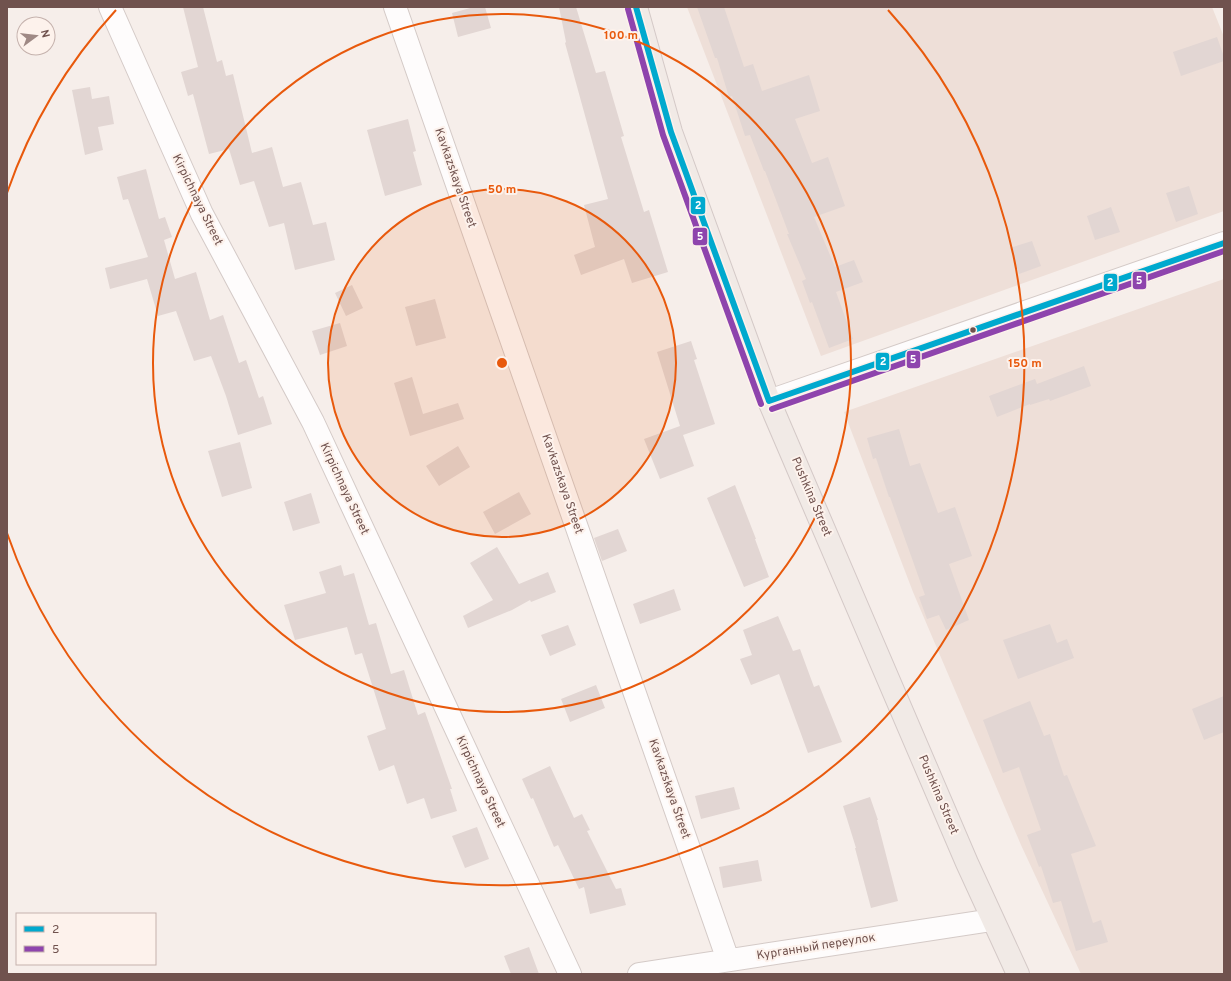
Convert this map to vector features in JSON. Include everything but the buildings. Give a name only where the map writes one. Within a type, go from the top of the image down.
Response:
[{"type":"main road","name":"Pushkina Street","points":[[636,7],[671,132],[770,401],[992,920],[1018,974]]},
{"type":"street","name":"Kavkazskaya Street","points":[[396,7],[728,960]]},
{"type":"street","name":"Kirpichnaya Street","points":[[117,8],[202,214],[313,422],[570,974]]},
{"type":"street","points":[[770,401],[1224,243]]},
{"type":"street","name":"Курганный переулок","points":[[640,974],[992,920]]},
{"type":"shaded area","points":[[687,7],[1212,7],[1224,37],[1224,211],[821,356]]},
{"type":"shaded area","points":[[1224,279],[1224,974],[1081,974],[1021,845],[913,592],[844,412]]},
{"type":"transit line","name":"2","points":[[636,7],[671,132],[769,401]]},
{"type":"transit line","name":"5","points":[[628,9],[663,135],[761,404]]},
{"type":"transit line","name":"2","points":[[769,401],[1224,243]]},
{"type":"transit line","name":"5","points":[[772,409],[1224,251]]}]
